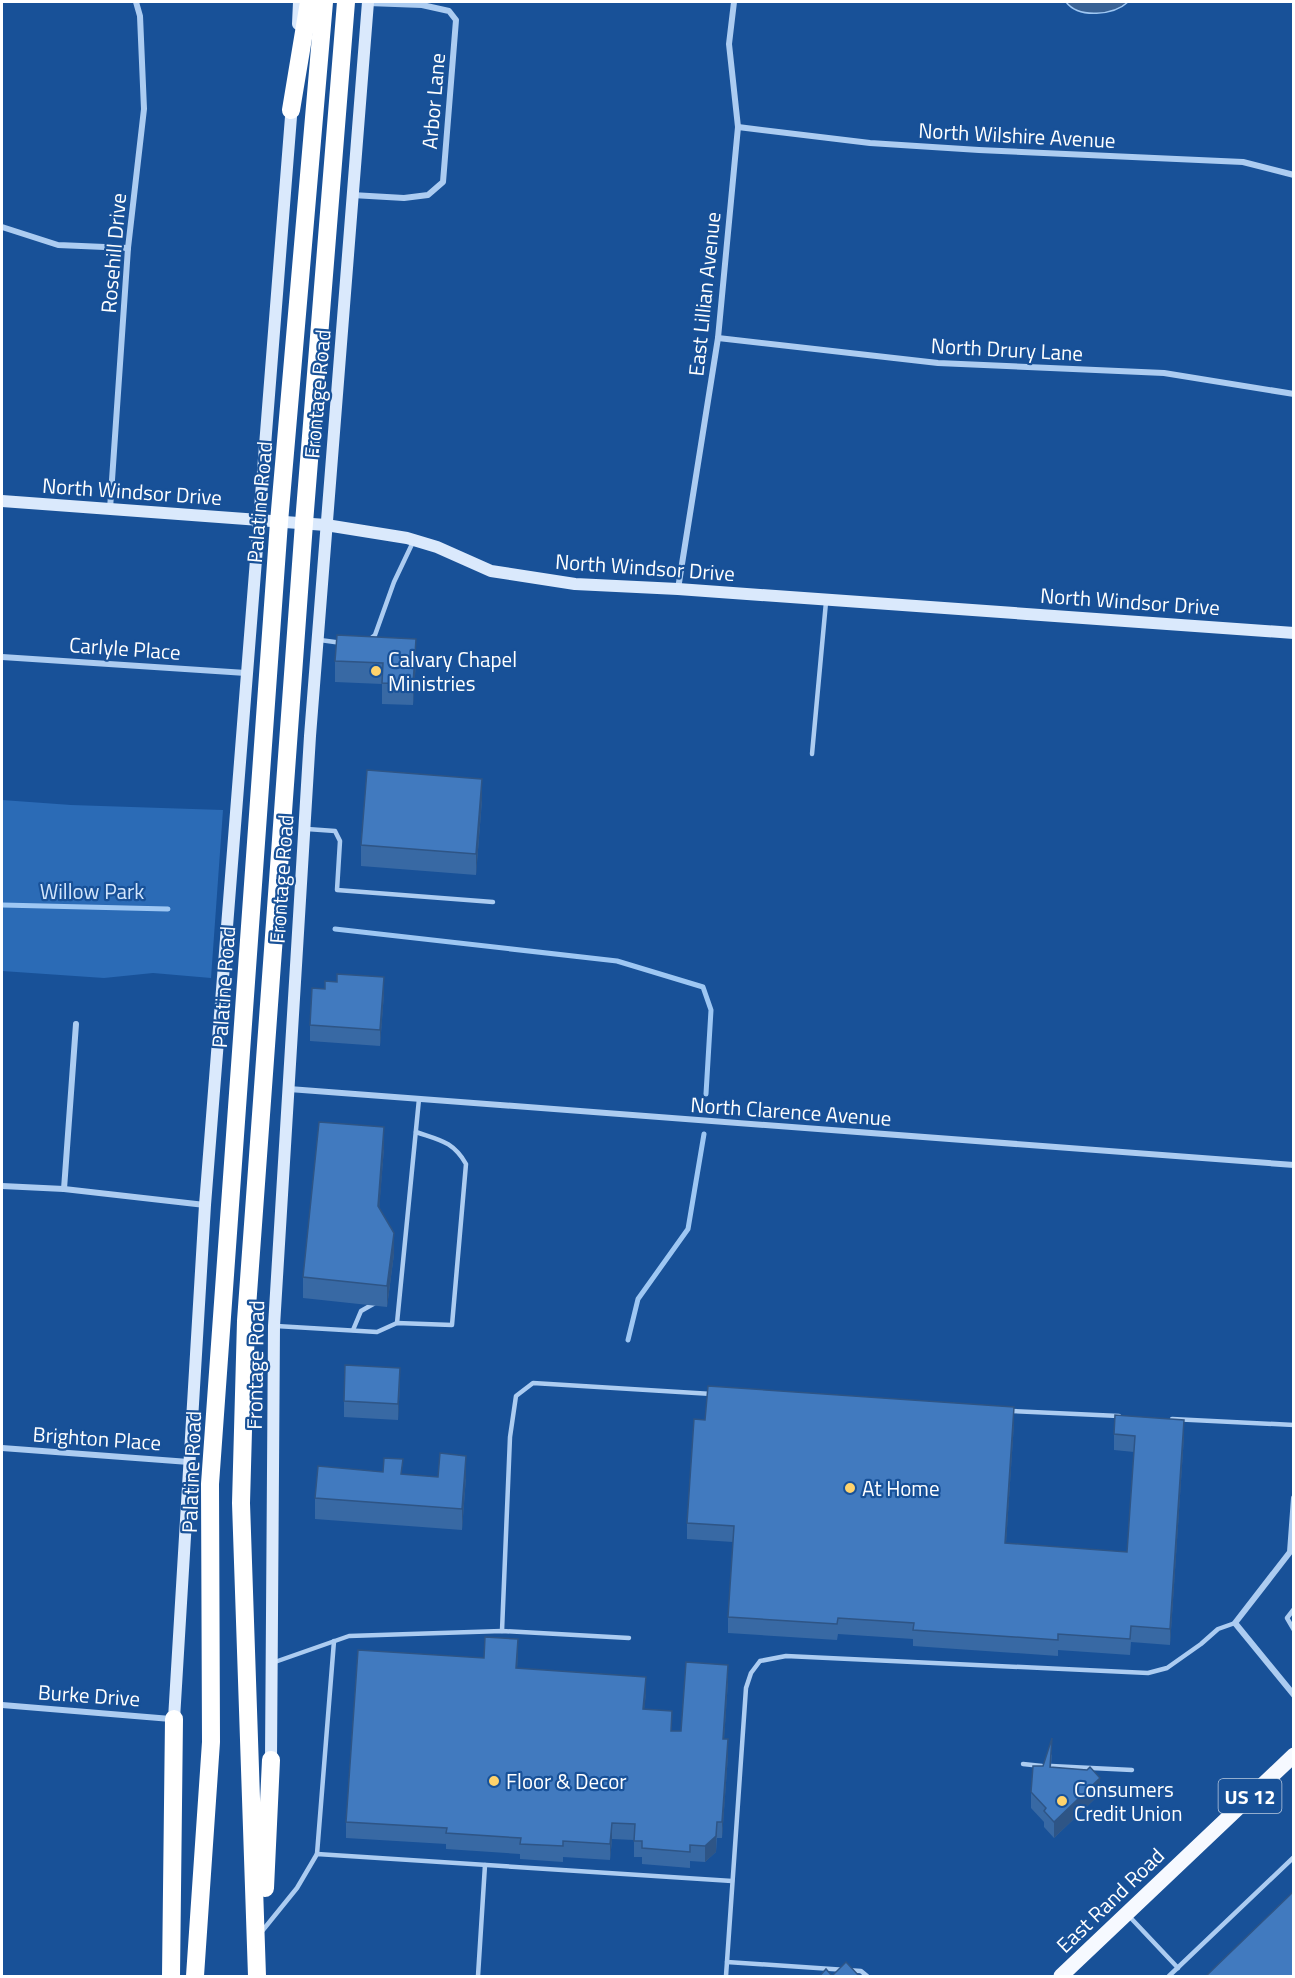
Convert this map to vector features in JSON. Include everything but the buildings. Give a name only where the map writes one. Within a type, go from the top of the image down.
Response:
[{"type":"highway","points":[[291,110],[309,2]]},
{"type":"highway","name":"Palatine Road","points":[[195,1977],[211,1742],[210,1484],[279,522],[324,2]]},
{"type":"highway","points":[[259,1977],[241,1503],[246,1343],[304,523],[346,2]]},
{"type":"highway","points":[[171,1977],[174,1719]]},
{"type":"highway","points":[[259,1977],[271,1760]]},
{"type":"main road","name":"East Rand Road","points":[[1061,1977],[1293,1755]]},
{"type":"street","name":"Rosehill Drive","points":[[110,508],[129,248],[144,109],[140,16],[136,2]]},
{"type":"street","points":[[174,1719],[205,1205],[299,2]]},
{"type":"street","name":"Frontage Road","points":[[271,1760],[274,1326],[287,1089],[326,525],[368,2]]},
{"type":"street","name":"Arbor Lane","points":[[352,195],[404,198],[428,195],[443,182],[456,20],[449,11],[422,5],[368,2]]},
{"type":"street","name":"East Lillian Avenue","points":[[678,589],[718,338],[738,127],[729,44],[734,2]]},
{"type":"street","name":"North Wilshire Avenue","points":[[738,127],[870,143],[968,150],[1243,162],[1293,175]]},
{"type":"street","points":[[2,227],[58,245],[129,248]]},
{"type":"street","name":"North Drury Lane","points":[[718,338],[938,363],[1164,373],[1293,394]]},
{"type":"street","name":"North Windsor Drive","points":[[2,501],[326,525],[414,540],[437,547],[491,571],[575,584],[826,599],[1293,633]]},
{"type":"street","name":"Carlyle Place","points":[[2,657],[246,673]]},
{"type":"street","points":[[64,1189],[76,1024]]},
{"type":"street","name":"North Clarence Avenue","points":[[287,1089],[1293,1165]]},
{"type":"street","points":[[2,1186],[64,1189],[205,1205]]},
{"type":"street","name":"Brighton Place","points":[[2,1448],[189,1462]]},
{"type":"street","points":[[1293,1498],[1290,1552],[1235,1623],[1293,1695]]},
{"type":"street","name":"Burke Drive","points":[[2,1705],[174,1719]]},
{"type":"lane","points":[[362,646],[375,635],[394,582],[414,540]]},
{"type":"lane","points":[[812,754],[826,599]]},
{"type":"lane","points":[[318,639],[351,644]]},
{"type":"lane","points":[[304,829],[335,831],[340,841],[337,890],[493,902]]},
{"type":"lane","points":[[397,1323],[419,1099]]},
{"type":"lane","points":[[274,1326],[377,1332],[397,1323],[452,1325],[466,1164],[451,1144],[416,1132]]},
{"type":"lane","points":[[393,1295],[399,1293]]},
{"type":"lane","points":[[353,1330],[361,1311],[380,1301]]},
{"type":"lane","points":[[502,1630],[510,1437],[516,1396],[533,1383],[722,1394]]},
{"type":"lane","points":[[1009,1411],[1128,1417]]},
{"type":"lane","points":[[1163,1419],[1293,1425]]},
{"type":"lane","points":[[1293,1609],[1287,1618],[1293,1630]]},
{"type":"lane","points":[[726,1977],[746,1688],[751,1673],[760,1661],[786,1656],[1148,1674],[1167,1668],[1218,1629],[1235,1623]]},
{"type":"lane","points":[[270,1664],[349,1636],[502,1630],[629,1638]]},
{"type":"lane","points":[[263,1930],[297,1888],[318,1854],[334,1641]]},
{"type":"lane","points":[[1023,1764],[1042,1766]]},
{"type":"lane","points":[[1051,1766],[1132,1770]]},
{"type":"lane","points":[[318,1854],[732,1881]]},
{"type":"lane","points":[[1169,1977],[1293,1857]]},
{"type":"lane","points":[[478,1977],[485,1865]]},
{"type":"lane","points":[[1127,1914],[1178,1968]]},
{"type":"lane","points":[[727,1962],[861,1971],[867,1977]]},
{"type":"green space","name":"Willow Park","points":[[2,800],[71,805],[223,810],[211,978],[153,973],[104,978],[2,971]]},
{"type":"shaded area","points":[[1066,2],[1128,2],[1114,10],[1088,13],[1079,11]]},
{"type":"waterway","points":[[2,905],[168,909]]},
{"type":"waterway","points":[[335,929],[617,961],[703,987],[711,1010],[706,1094]]},
{"type":"waterway","points":[[628,1340],[638,1299],[688,1229],[704,1134]]},
{"type":"place","name":"Calvary Chapel Ministries","points":[[376,671]]},
{"type":"place","name":"At Home","points":[[850,1488]]},
{"type":"place","name":"Floor & Decor","points":[[494,1781]]},
{"type":"place","name":"Consumers Credit Union","points":[[1062,1801]]}]
